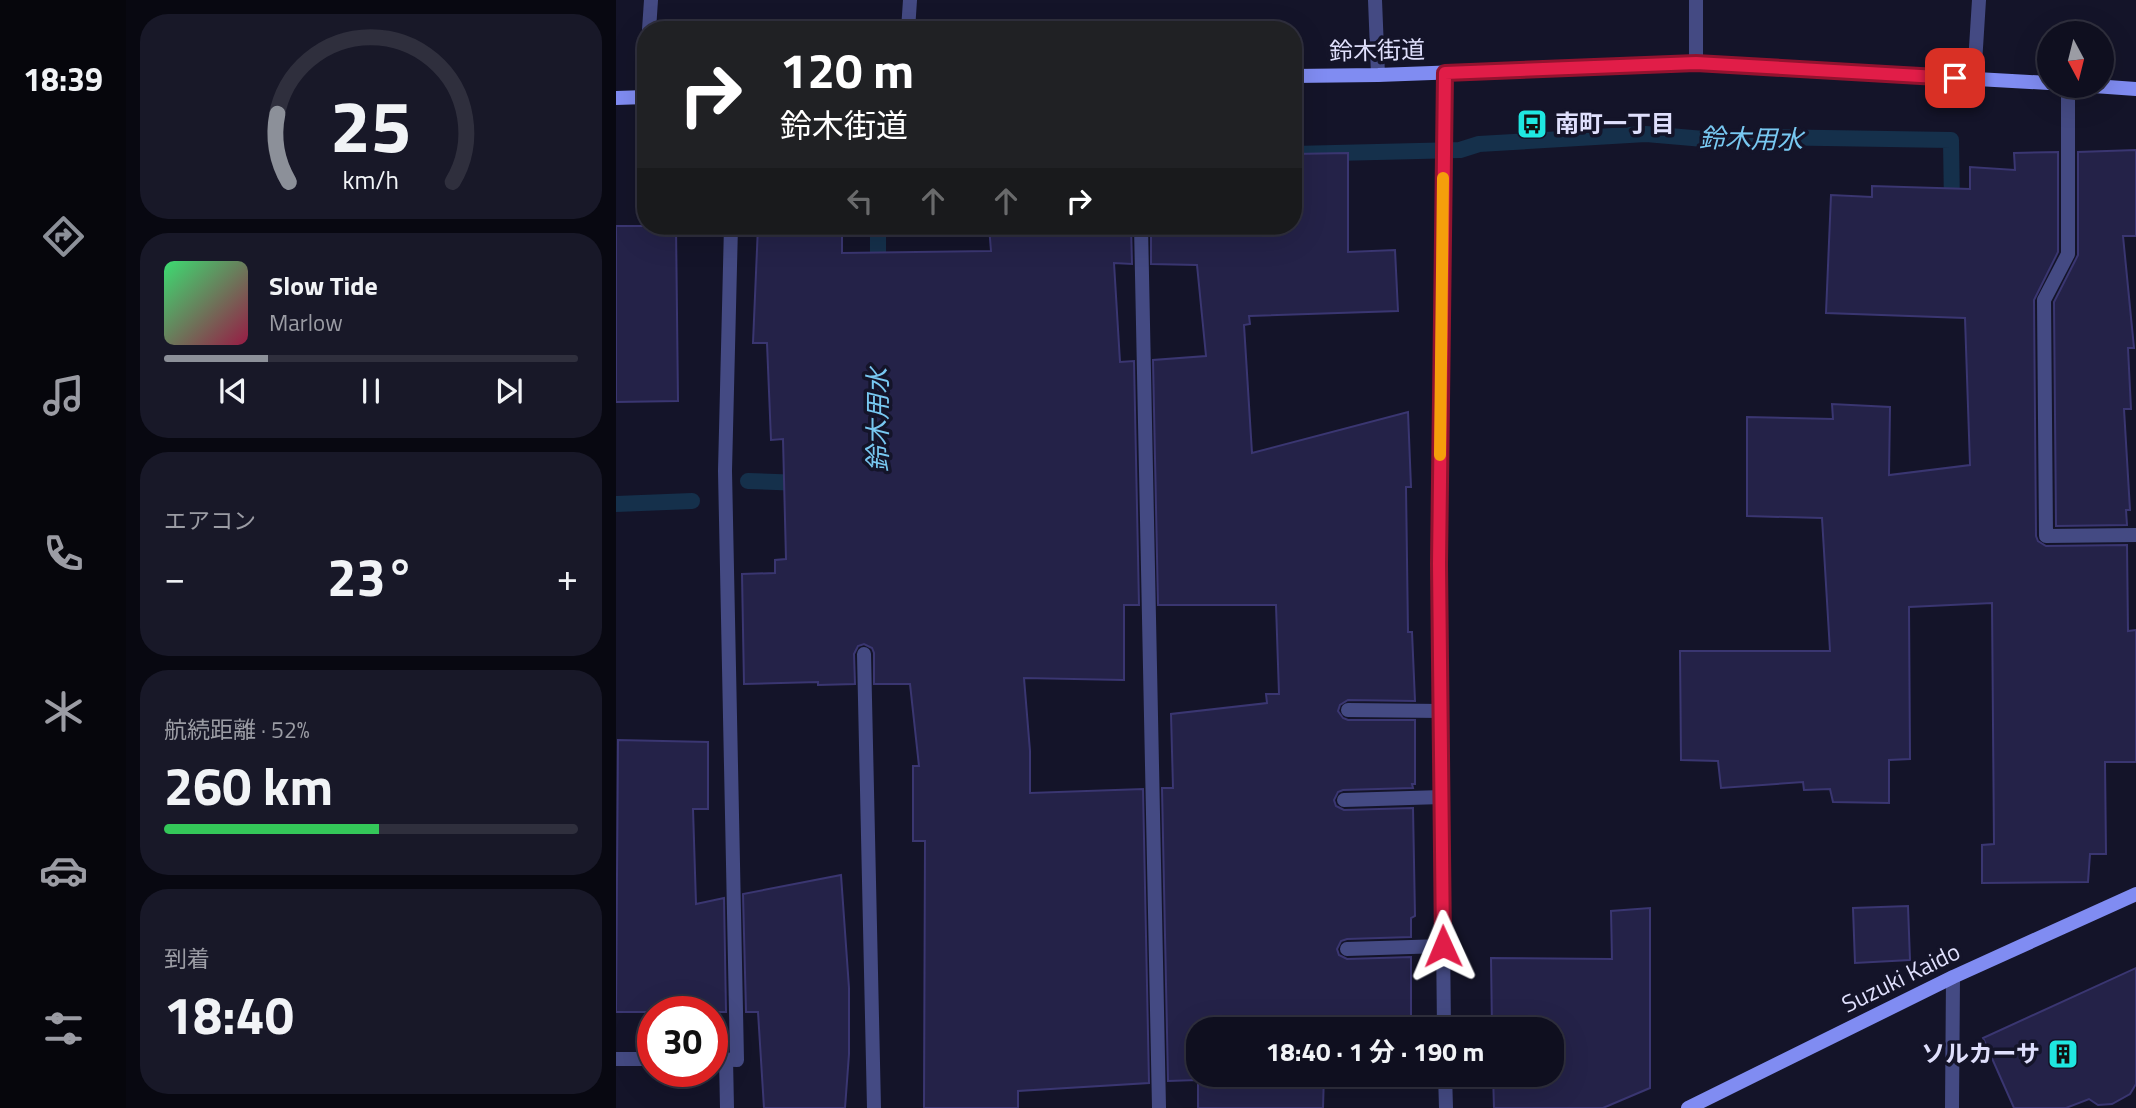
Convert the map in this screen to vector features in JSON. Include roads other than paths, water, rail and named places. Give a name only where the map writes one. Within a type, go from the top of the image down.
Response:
[{"type":"street","points":[[650,21],[651,0]]},
{"type":"street","points":[[908,21],[909,0]]},
{"type":"street","points":[[1375,0],[1378,75]]},
{"type":"street","points":[[1696,0],[1696,63]]},
{"type":"street","points":[[1974,79],[1979,0]]},
{"type":"street","name":"鈴木街道","points":[[1302,76],[1696,63],[2037,82]]},
{"type":"street","points":[[1444,1017],[1439,564],[1445,73]]},
{"type":"street","points":[[2114,87],[2136,89]]},
{"type":"street","points":[[616,98],[637,97]]},
{"type":"street","points":[[2068,98],[2068,254],[2044,300],[2046,536],[2136,535]]},
{"type":"street","points":[[728,1060],[737,1060],[725,471],[731,235]]},
{"type":"street","points":[[1141,235],[1159,1108]]},
{"type":"street","points":[[864,654],[874,1108]]},
{"type":"street","points":[[1348,710],[1441,711]]},
{"type":"street","points":[[1344,800],[1442,797]]},
{"type":"street","name":"Suzuki Kaido","points":[[1688,1108],[1954,977],[2136,894]]},
{"type":"street","points":[[1347,949],[1443,946]]},
{"type":"street","points":[[1952,1108],[1954,977]]},
{"type":"street","points":[[616,1059],[637,1059]]},
{"type":"street","points":[[724,1087],[727,1108]]},
{"type":"street","points":[[1445,1087],[1446,1108]]},
{"type":"waterway","name":"鈴木用水","points":[[1302,154],[1460,150],[1479,144],[1646,134],[1727,141],[1767,137],[1951,140],[1952,207]]},
{"type":"waterway","name":"鈴木用水","points":[[878,235],[878,272]]},
{"type":"waterway","name":"鈴木用水","points":[[748,481],[803,483]]},
{"type":"waterway","name":"鈴木用水","points":[[616,504],[692,501]]},
{"type":"place","name":"南町一丁目","points":[[1532,124]]},
{"type":"place","name":"ソルカーサ","points":[[2063,1054]]}]
